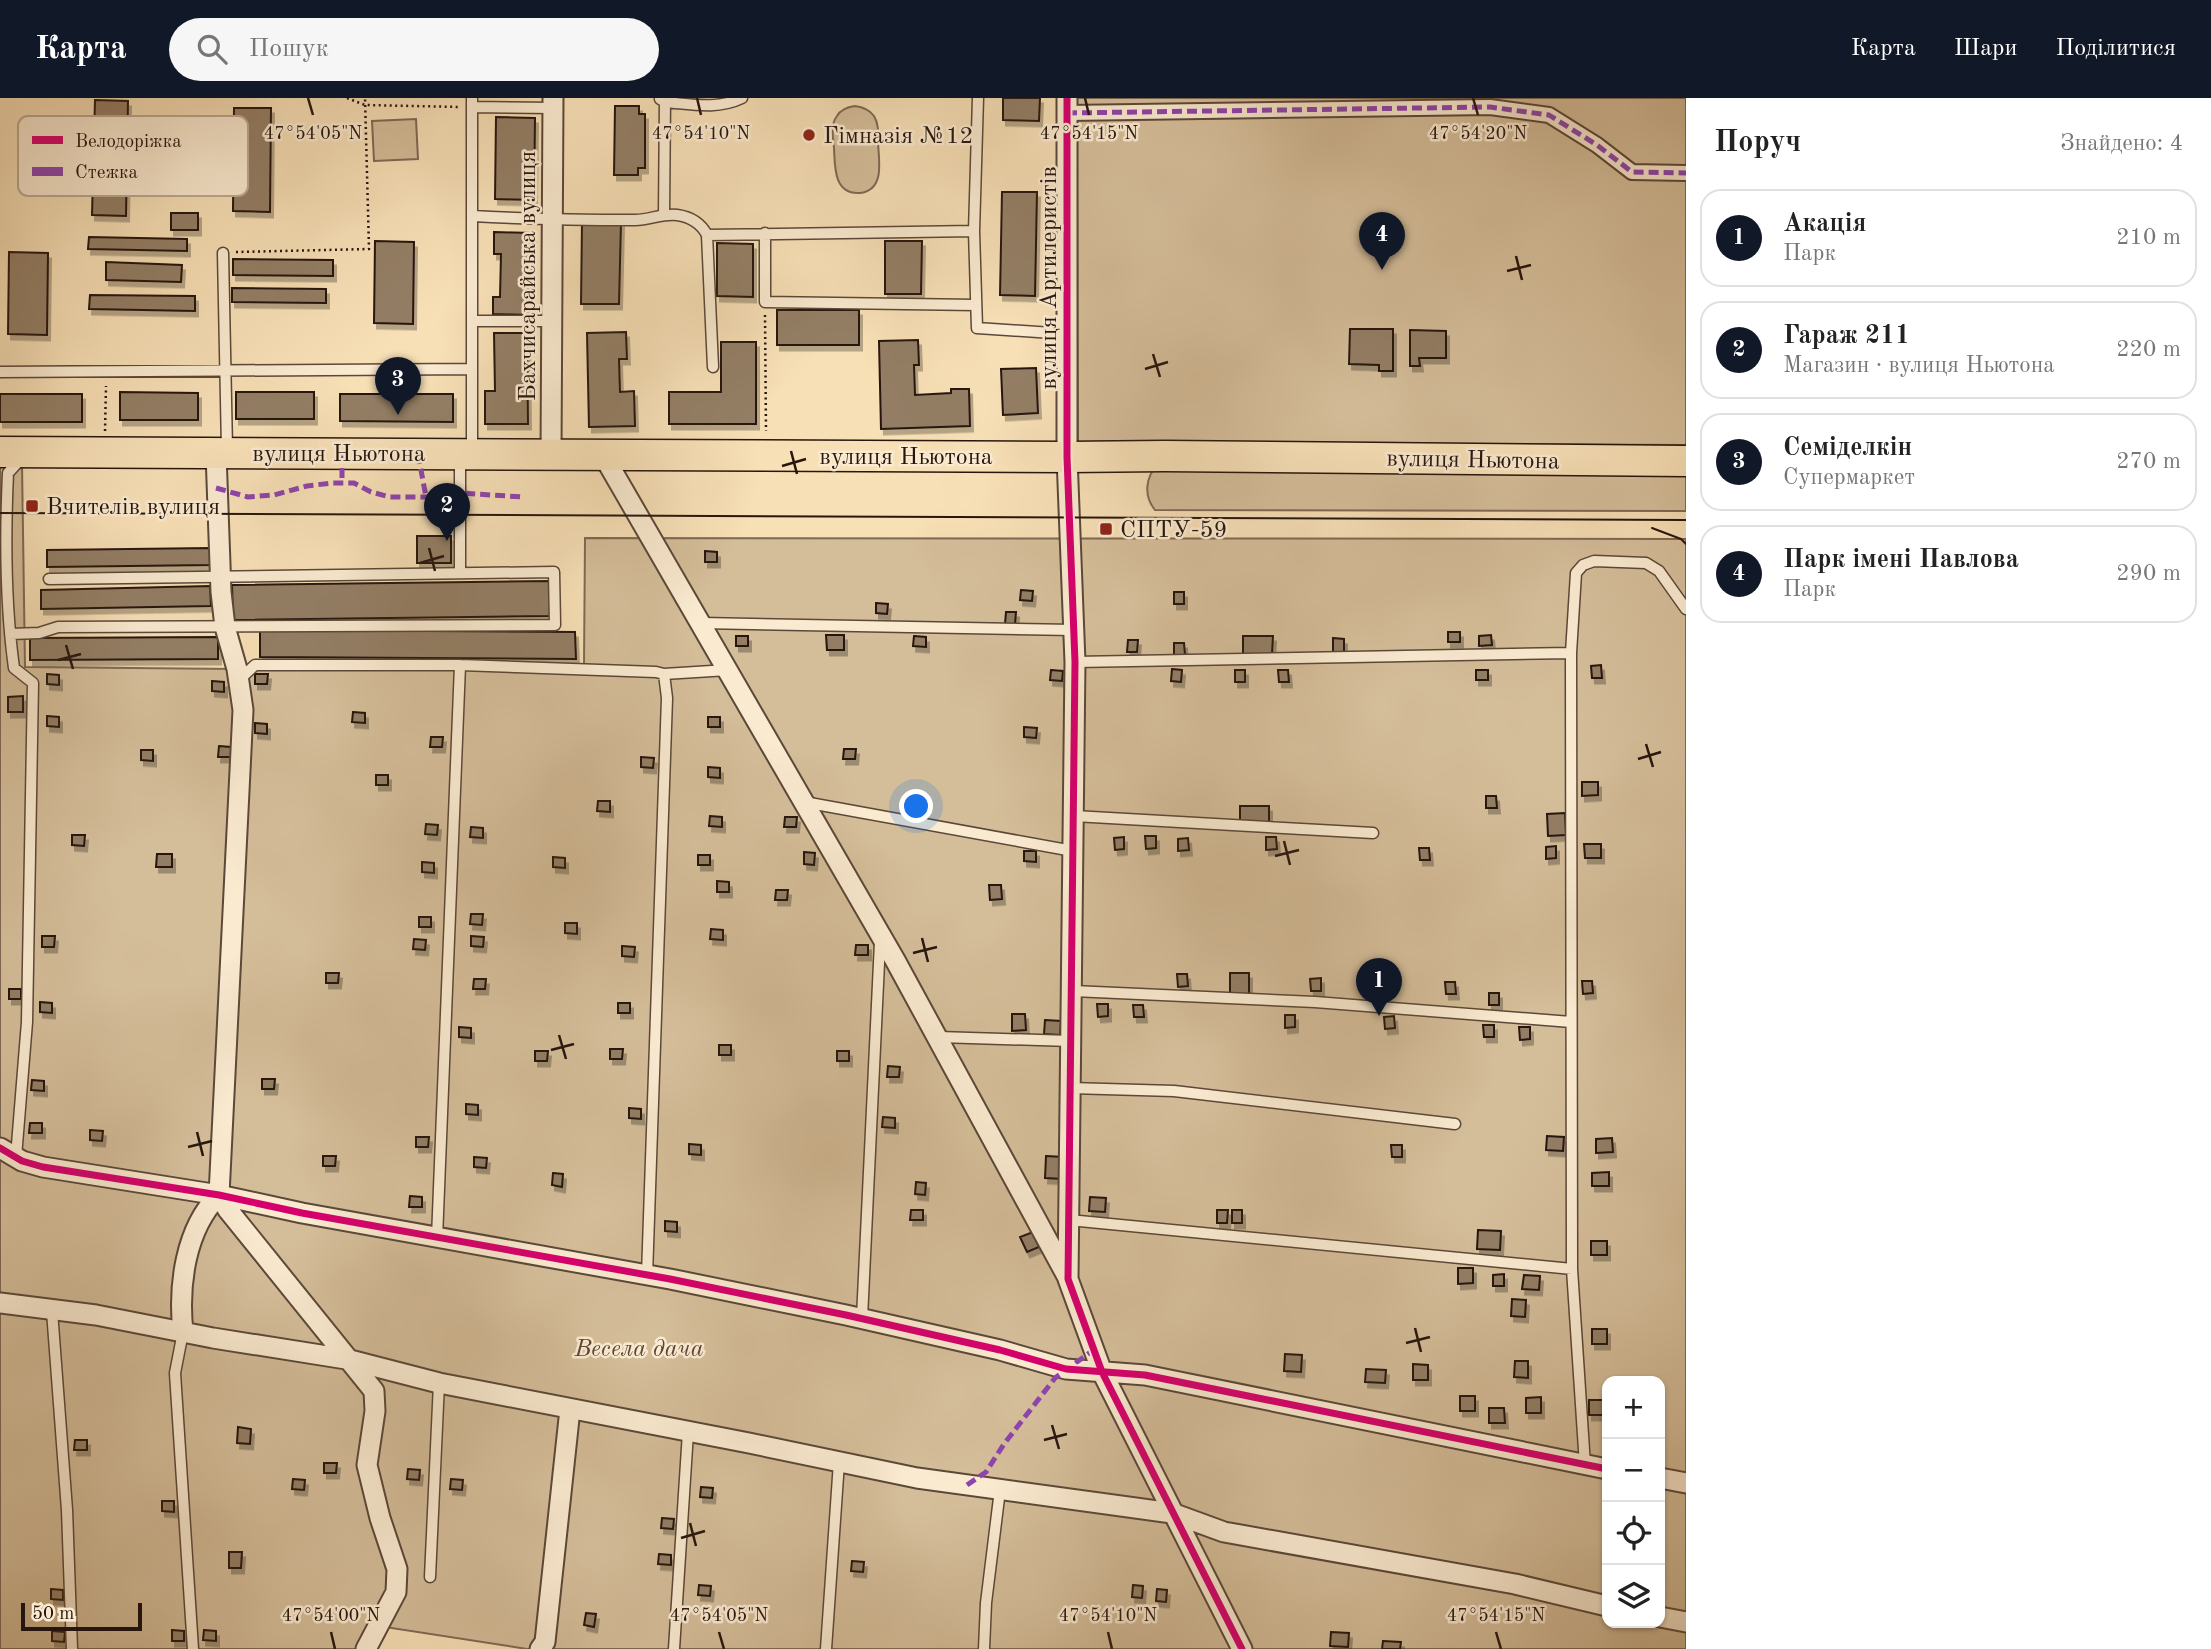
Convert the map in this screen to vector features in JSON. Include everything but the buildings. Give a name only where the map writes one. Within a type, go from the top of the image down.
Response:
[{"type":"main road","name":"вулиця Ньютона","points":[[14,452],[1165,456],[1686,461]]},
{"type":"street","name":"Бахчисарайська вулиця","points":[[551,454],[553,103]]},
{"type":"street","points":[[1068,105],[1490,107],[1549,115],[1597,145],[1632,172],[1686,173]]},
{"type":"street","name":"вулиця Артилеристів","points":[[1068,105],[1067,457],[1075,662],[1068,1279]]},
{"type":"street","points":[[222,453],[220,577],[225,626],[239,680],[243,710],[219,1195],[228,1210],[374,1391],[375,1411],[367,1465],[380,1518],[397,1569],[396,1592],[366,1649]]},
{"type":"street","points":[[603,455],[880,934],[1068,1279],[1101,1372],[1242,1649]]},
{"type":"street","points":[[8,1153],[43,1167],[219,1195],[437,1238],[647,1275],[862,1318],[1000,1350],[1066,1369],[1145,1376],[1275,1400],[1602,1468]]},
{"type":"street","points":[[183,1332],[181,1312],[187,1255],[197,1226],[208,1206],[219,1195]]},
{"type":"street","points":[[0,1303],[96,1315],[346,1359],[439,1383],[916,1478],[1172,1513],[1224,1532],[1515,1584],[1602,1605]]},
{"type":"street","points":[[540,1649],[545,1642],[570,1409]]},
{"type":"street","points":[[1665,1479],[1686,1483]]},
{"type":"street","points":[[1665,1618],[1686,1622]]},
{"type":"lane","points":[[664,214],[663,99],[707,105],[729,104],[741,98]]},
{"type":"lane","points":[[978,98],[974,231],[977,328],[1067,334]]},
{"type":"lane","points":[[460,573],[474,321],[473,103],[553,103]]},
{"type":"lane","points":[[473,216],[552,220],[645,220],[664,214],[691,218],[707,234],[713,367]]},
{"type":"lane","points":[[707,234],[974,231]]},
{"type":"lane","points":[[765,233],[765,302],[976,305]]},
{"type":"lane","points":[[222,453],[225,371],[223,253]]},
{"type":"lane","points":[[474,321],[551,321]]},
{"type":"lane","points":[[0,372],[471,369]]},
{"type":"lane","points":[[8,1153],[27,1022],[33,682],[15,668],[10,634],[6,530],[8,472],[14,452]]},
{"type":"lane","points":[[1585,1465],[1573,1269],[1571,653],[1576,573],[1583,565],[1594,561],[1646,563],[1659,571],[1686,609]]},
{"type":"lane","points":[[10,634],[39,633],[58,627],[555,625],[554,572],[49,579]]},
{"type":"lane","points":[[701,623],[1073,630]]},
{"type":"lane","points":[[1075,662],[1571,653]]},
{"type":"lane","points":[[239,680],[255,665],[460,665],[644,671],[664,674],[728,670]]},
{"type":"lane","points":[[437,1238],[460,665]]},
{"type":"lane","points":[[647,1275],[667,698],[664,674]]},
{"type":"lane","points":[[804,802],[1073,851]]},
{"type":"lane","points":[[1074,816],[1373,833]]},
{"type":"lane","points":[[862,1318],[880,934]]},
{"type":"lane","points":[[1073,990],[1315,1002],[1571,1022]]},
{"type":"lane","points":[[937,1037],[1071,1041]]},
{"type":"lane","points":[[1070,1088],[1174,1091],[1455,1124]]},
{"type":"lane","points":[[1069,1220],[1573,1269]]},
{"type":"lane","points":[[52,1311],[67,1510],[72,1649]]},
{"type":"lane","points":[[183,1332],[175,1385],[193,1649]]},
{"type":"lane","points":[[430,1577],[439,1383]]},
{"type":"lane","points":[[674,1649],[688,1432]]},
{"type":"lane","points":[[826,1649],[839,1462]]},
{"type":"lane","points":[[984,1649],[986,1604],[1000,1490]]},
{"type":"path","points":[[347,98],[365,105],[473,103]]},
{"type":"path","points":[[223,253],[369,249],[365,98]]},
{"type":"path","points":[[765,302],[765,456]]},
{"type":"path","points":[[104,452],[106,372]]},
{"type":"green space","points":[[1077,98],[1686,98],[1686,445],[1078,442]]},
{"type":"green space","points":[[855,106],[872,114],[878,129],[879,174],[874,186],[860,193],[845,189],[837,178],[833,135],[833,123],[839,114],[844,109]]},
{"type":"green space","points":[[416,119],[418,159],[374,161],[372,121]]},
{"type":"green space","name":"Весела дача","points":[[0,464],[22,464],[25,667],[237,669],[584,665],[585,538],[1686,539],[1686,1649],[527,1649],[379,1626],[366,1649],[0,1649]]},
{"type":"green space","points":[[1157,464],[1686,471],[1686,511],[1155,510],[1147,487]]},
{"type":"tram line","points":[[0,513],[1686,520]]},
{"type":"tram line","points":[[1652,528],[1681,539],[1686,544]]},
{"type":"marked path","points":[[1067,113],[1490,107],[1549,115],[1597,145],[1632,172],[1686,173]]},
{"type":"marked path","points":[[342,453],[342,483]]},
{"type":"marked path","points":[[418,454],[426,497]]},
{"type":"marked path","points":[[216,488],[248,497],[274,495],[307,486],[354,483],[371,492],[390,497],[460,493],[524,497]]},
{"type":"marked path","points":[[967,1485],[986,1472],[1055,1378],[1092,1351]]},
{"type":"cycle path","points":[[1067,98],[1067,457],[1075,662],[1068,1279],[1102,1372],[1242,1649]]},
{"type":"cycle path","points":[[0,1148],[22,1161],[43,1167],[219,1195],[302,1213],[670,1279],[846,1315],[1000,1350],[1066,1369],[1145,1375],[1602,1468]]},
{"type":"place","name":"Гімназія №12","points":[[809,135]]},
{"type":"place","name":"Парк імені Павлова","points":[[1382,270]]},
{"type":"place","name":"Семіделкін","points":[[398,415]]},
{"type":"place","name":"Вчителів вулиця","points":[[32,506]]},
{"type":"place","name":"СПТУ-59","points":[[1106,529]]},
{"type":"place","name":"Гараж 211","points":[[447,541]]},
{"type":"place","name":"Акація","points":[[1379,1016]]}]
